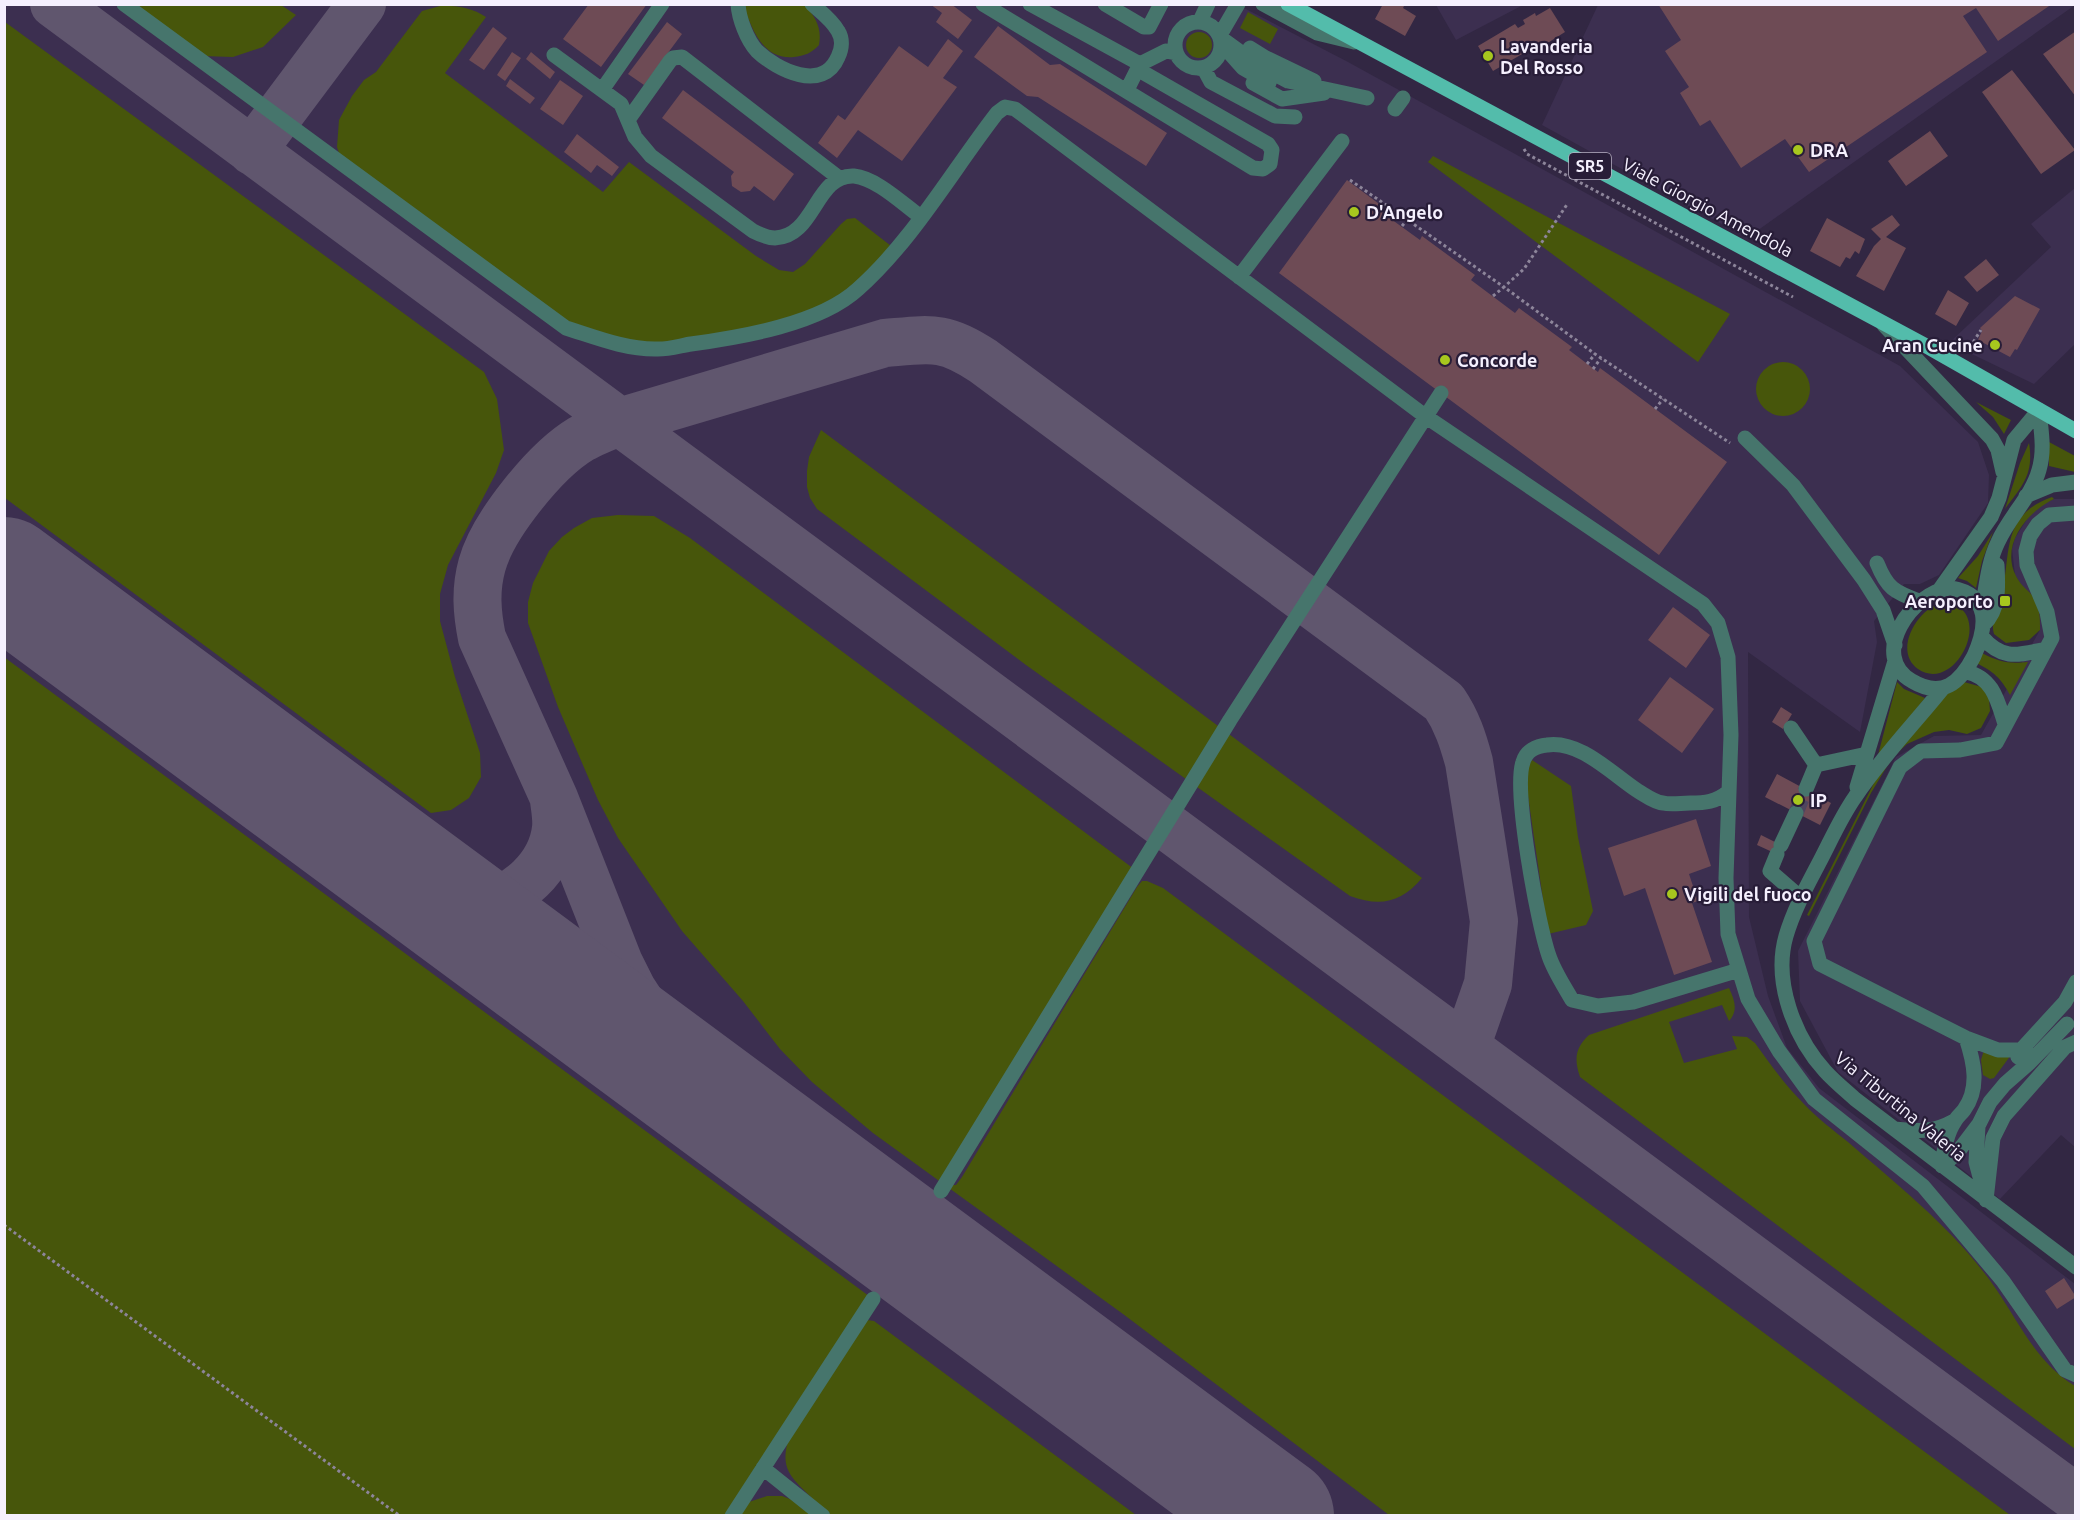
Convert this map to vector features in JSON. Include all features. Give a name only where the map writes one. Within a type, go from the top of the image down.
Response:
[{"type":"main road","name":"Viale Giorgio Amendola","points":[[1288,4],[1880,321],[2076,431]]},
{"type":"street","points":[[124,4],[566,328],[614,344],[656,350],[723,339],[806,318],[843,300],[857,290],[891,257],[997,113],[1005,107],[1015,109],[1425,416],[1703,604],[1718,623],[1728,657],[1731,735],[1726,878],[1728,934],[1748,999],[1779,1051],[1814,1099],[1923,1186],[2003,1281],[2065,1370],[2076,1375]]},
{"type":"street","points":[[602,90],[662,4]]},
{"type":"street","points":[[738,4],[746,32],[756,49],[785,71],[802,76],[825,72],[831,68],[841,52],[839,32],[812,4]]},
{"type":"street","points":[[983,4],[1253,168],[1263,169],[1270,164],[1272,155],[1268,144],[1144,73],[1140,64],[1030,4]]},
{"type":"street","points":[[1105,4],[1144,27],[1149,27],[1161,4]]},
{"type":"street","points":[[1200,21],[1208,4]]},
{"type":"street","points":[[1204,73],[1205,68],[1217,59],[1222,45],[1220,36],[1238,4]]},
{"type":"street","points":[[1263,4],[1317,33],[1364,45]]},
{"type":"street","points":[[1204,73],[1275,116],[1295,117],[1204,73],[1185,64],[1176,53],[1175,40],[1187,24],[1200,21],[1212,26],[1220,36],[1229,55],[1243,68],[1283,90],[1336,91],[1367,98]]},
{"type":"street","points":[[1220,36],[1240,41],[1266,58],[1336,91]]},
{"type":"street","points":[[1126,90],[1140,64],[1166,51],[1176,53]]},
{"type":"street","points":[[554,55],[621,104],[635,136],[651,156],[753,231],[772,239],[784,237],[802,226],[829,186],[839,178],[855,176],[885,190],[921,217]]},
{"type":"street","points":[[628,120],[673,58],[682,57],[839,178]]},
{"type":"street","points":[[1239,277],[1341,141]]},
{"type":"street","points":[[1880,321],[1992,439],[1998,450],[2004,478]]},
{"type":"street","points":[[941,1191],[1224,729],[1440,393]]},
{"type":"street","points":[[1940,589],[1991,517],[2014,440],[2039,410]]},
{"type":"street","points":[[2039,410],[2043,438],[2040,468],[1996,545],[1996,597],[1992,615],[1983,624],[1966,672],[1943,688],[1931,688],[1908,679],[1895,661],[1898,631],[1906,616],[1919,601],[1940,589],[1951,588],[1964,592],[1974,599],[1983,624],[2000,652],[2010,655],[2046,649]]},
{"type":"street","points":[[1742,443],[1793,485],[1820,520],[1883,610],[1895,645]]},
{"type":"street","points":[[2026,496],[2052,484],[2076,482]]},
{"type":"street","points":[[2022,1050],[1998,1050],[1965,1038],[1820,964],[1814,941],[1900,767],[1921,751],[1960,750],[1996,743],[2052,638],[2047,612],[2027,565],[2026,551],[2030,536],[2038,524],[2049,515],[2076,513]]},
{"type":"street","points":[[1877,563],[1886,584],[1897,593],[1919,601]]},
{"type":"street","name":"Via Tiburtina Valeria","points":[[1854,798],[1895,661]]},
{"type":"street","points":[[1966,672],[1989,684],[1997,697],[2005,724]]},
{"type":"street","name":"Via Tiburtina Valeria","points":[[1943,688],[1895,744],[1854,798],[1801,898],[1785,938],[1782,963],[1784,987],[1791,1011],[1812,1054],[1825,1071],[1855,1099],[2076,1267]]},
{"type":"street","points":[[1791,728],[1816,765]]},
{"type":"street","points":[[1728,792],[1721,798],[1708,802],[1661,803],[1618,778],[1588,755],[1567,746],[1550,744],[1529,751],[1523,762],[1520,788],[1535,897],[1548,955],[1572,1000],[1598,1006],[1633,1002],[1739,970]]},
{"type":"street","points":[[1816,765],[1867,754]]},
{"type":"street","points":[[1806,789],[1816,765]]},
{"type":"street","points":[[1796,813],[1770,871],[1801,898]]},
{"type":"street","points":[[2005,1084],[2022,1050],[2065,1002],[2076,982]]},
{"type":"street","points":[[1942,1166],[1957,1153],[1979,1124],[1990,1102],[2005,1084],[2067,1024]]},
{"type":"street","points":[[1895,1129],[1938,1130],[1954,1121],[1965,1109],[1973,1093],[1974,1075],[1972,1057],[1965,1038]]},
{"type":"street","points":[[1986,1200],[1993,1138],[2004,1116],[2065,1047],[2076,1042]]},
{"type":"street","points":[[1942,1166],[1946,1144],[1954,1121]]},
{"type":"street","points":[[1979,1124],[1976,1162],[1986,1200]]},
{"type":"street","points":[[732,1515],[873,1299]]},
{"type":"street","points":[[763,1468],[823,1515]]},
{"type":"path","points":[[1523,147],[1527,154],[1793,297]]},
{"type":"path","points":[[1350,180],[1504,287],[1595,354],[1663,399],[1742,443]]},
{"type":"path","points":[[1493,296],[1524,269],[1568,203]]},
{"type":"path","points":[[1395,221],[1400,215]]},
{"type":"path","points":[[1402,226],[1407,220]]},
{"type":"path","points":[[1970,347],[1981,330]]},
{"type":"path","points":[[1587,364],[1595,354]]},
{"type":"path","points":[[1593,369],[1601,358]]},
{"type":"path","points":[[1655,409],[1663,399]]},
{"type":"path","points":[[4,1225],[400,1515]]},
{"type":"shaded area","points":[[5,5],[1238,5],[1348,62],[1900,366],[1978,442],[1989,475],[1988,503],[1939,575],[1920,584],[1904,584],[1874,621],[1877,642],[1860,732],[1748,652],[1749,917],[1768,996],[1787,1048],[1819,1088],[2075,1284],[2075,1515],[5,1516]]},
{"type":"shaded area","points":[[1436,5],[1523,5],[1456,40]]},
{"type":"shaded area","points":[[1598,5],[2075,5],[1747,238],[1542,125]]},
{"type":"shaded area","points":[[2075,188],[2075,344],[2034,384],[1949,343],[2051,247],[2031,224]]},
{"type":"shaded area","points":[[2054,499],[2075,499],[2075,1147],[2061,1135],[2000,1199],[1838,1072],[1800,1001],[1798,951],[1896,757],[1934,736],[1981,735],[2040,630],[2032,595],[2023,588],[2015,575],[2012,549],[2015,538],[2029,516],[2039,506]]},
{"type":"green space","points":[[134,5],[281,5],[296,15],[263,47],[233,57],[202,56]]},
{"type":"green space","points":[[743,5],[805,5],[817,24],[820,33],[819,45],[811,52],[798,57],[783,57],[774,53],[760,41]]},
{"type":"green space","points":[[440,6],[464,8],[486,17],[445,73],[603,192],[629,162],[756,256],[779,270],[793,272],[805,264],[847,219],[855,218],[895,249],[854,291],[798,318],[656,346],[565,325],[341,159],[337,147],[339,120],[352,96],[364,80],[376,72],[422,11]]},
{"type":"green space","points":[[1248,12],[1278,29],[1270,44],[1240,28]]},
{"type":"green space","points":[[5,22],[484,372],[497,399],[504,450],[496,473],[448,565],[440,594],[440,621],[455,677],[480,753],[481,777],[469,798],[451,810],[431,813],[5,498]]},
{"type":"green space","points":[[1199,32],[1208,36],[1212,45],[1208,54],[1199,58],[1190,54],[1186,45],[1190,36]]},
{"type":"green space","points":[[1433,156],[1730,314],[1698,362],[1428,162]]},
{"type":"green space","points":[[1783,362],[1793,364],[1802,370],[1808,379],[1810,389],[1808,399],[1802,408],[1793,414],[1783,416],[1773,414],[1764,408],[1758,399],[1756,389],[1758,379],[1764,370],[1773,364]]},
{"type":"green space","points":[[1976,402],[2011,420],[2004,434],[1993,417]]},
{"type":"green space","points":[[821,430],[1422,878],[1398,898],[1380,902],[1350,896],[1026,665],[817,509],[810,498],[807,487],[807,471],[809,457]]},
{"type":"green space","points":[[2049,442],[2075,456],[2075,472],[2049,466]]},
{"type":"green space","points":[[2029,443],[2030,463],[2026,479],[2005,509],[2020,463]]},
{"type":"green space","points":[[2052,497],[2054,499],[2034,512],[2026,521],[2014,541],[2011,553],[2016,576],[2038,606],[2040,630],[2029,640],[2006,643],[1994,634],[1993,625],[2001,598],[2008,552],[2015,526],[2035,505]]},
{"type":"green space","points":[[618,515],[654,516],[690,538],[1134,869],[951,1185],[956,1185],[962,1177],[1137,887],[1142,881],[1147,881],[1163,888],[2010,1515],[1389,1515],[1123,1314],[873,1133],[812,1082],[780,1049],[743,1001],[682,931],[618,838],[598,800],[558,707],[528,623],[528,602],[533,583],[549,551],[562,537],[592,518]]},
{"type":"green space","points":[[1993,532],[1982,561],[1976,588],[1958,578],[1978,556]]},
{"type":"green space","points":[[1945,602],[1960,608],[1968,619],[1969,633],[1965,648],[1957,661],[1946,670],[1932,674],[1918,669],[1911,661],[1907,652],[1908,641],[1918,620],[1935,605]]},
{"type":"green space","points":[[1982,653],[2004,662],[2028,662],[2010,695],[1996,676],[1976,663]]},
{"type":"green space","points":[[4,657],[873,1299],[740,1505],[767,1496],[782,1496],[795,1501],[813,1499],[793,1478],[786,1464],[785,1456],[790,1435],[867,1320],[874,1321],[1136,1515],[5,1515]]},
{"type":"green space","points":[[1897,682],[1904,689],[1925,698],[1877,759]]},
{"type":"green space","points":[[1964,682],[1982,687],[1989,699],[1990,711],[1981,728],[1967,734],[1949,730],[1934,732],[1907,744],[1892,758],[1871,793],[1809,916],[1807,915],[1880,771],[1944,692]]},
{"type":"green space","points":[[1532,760],[1571,786],[1578,837],[1593,911],[1586,925],[1548,934],[1526,782],[1527,768]]},
{"type":"green space","points":[[1729,988],[1735,1009],[1729,1021],[1722,1005],[1669,1022],[1684,1063],[1737,1049],[1732,1036],[1747,1037],[1755,1043],[1796,1096],[1819,1119],[1908,1193],[1946,1229],[1996,1289],[2040,1354],[2062,1377],[2075,1386],[2075,1449],[1580,1077],[1577,1065],[1578,1049],[1589,1035]]},
{"type":"green space","points":[[1984,1050],[2011,1055],[1994,1078],[1990,1079],[1983,1075],[1981,1060]]},
{"type":"building","points":[[589,4],[647,4],[601,67],[563,39]]},
{"type":"building","points":[[930,4],[951,4],[972,20],[958,39],[936,22],[942,13]]},
{"type":"building","points":[[1383,4],[1405,4],[1403,8],[1416,16],[1405,36],[1375,19]]},
{"type":"building","points":[[1658,4],[2052,4],[1998,41],[1976,8],[1963,16],[1987,52],[1809,172],[1785,139],[1741,168],[1710,120],[1700,126],[1680,93],[1689,87],[1665,51],[1681,40]]},
{"type":"building","points":[[1550,8],[1565,32],[1538,49],[1536,46],[1493,71],[1478,46],[1515,24],[1518,28],[1525,24],[1523,20]]},
{"type":"building","points":[[667,22],[682,34],[644,85],[628,74]]},
{"type":"building","points":[[998,26],[1050,65],[1060,64],[1167,133],[1146,166],[1038,97],[1027,96],[974,57]]},
{"type":"building","points":[[493,27],[507,38],[484,70],[469,60]]},
{"type":"building","points":[[2076,31],[2076,97],[2043,54]]},
{"type":"building","points":[[948,39],[963,51],[943,78],[957,87],[902,161],[858,130],[837,158],[818,143],[838,115],[845,120],[899,46],[928,67]]},
{"type":"building","points":[[512,52],[521,58],[505,81],[497,75]]},
{"type":"building","points":[[531,52],[555,72],[550,79],[526,59]]},
{"type":"building","points":[[2012,70],[2075,150],[2041,174],[1982,92]]},
{"type":"building","points":[[510,79],[535,98],[530,104],[506,86]]},
{"type":"building","points":[[560,80],[583,96],[563,125],[540,109]]},
{"type":"building","points":[[683,90],[794,174],[774,201],[754,186],[750,191],[741,192],[732,186],[731,176],[734,172],[662,118]]},
{"type":"building","points":[[1930,131],[1948,156],[1906,186],[1888,161]]},
{"type":"building","points":[[577,134],[619,167],[612,176],[597,165],[591,173],[564,152]]},
{"type":"building","points":[[1347,180],[1394,215],[1391,219],[1420,240],[1422,236],[1475,275],[1471,280],[1515,313],[1519,308],[1572,347],[1569,350],[1598,372],[1600,368],[1727,462],[1659,555],[1279,273]]},
{"type":"building","points":[[1892,215],[1900,225],[1886,237],[1906,248],[1884,291],[1856,276],[1874,246],[1881,239],[1871,229]]},
{"type":"building","points":[[1827,218],[1865,239],[1859,254],[1855,251],[1850,259],[1846,257],[1840,267],[1810,251]]},
{"type":"building","points":[[1986,259],[1999,275],[1977,292],[1964,277]]},
{"type":"building","points":[[1948,290],[1969,303],[1956,326],[1935,314]]},
{"type":"building","points":[[2015,296],[2040,309],[2017,350],[2015,349],[2010,357],[1978,340],[1982,331],[1980,328]]},
{"type":"building","points":[[1673,607],[1710,635],[1686,668],[1648,640]]},
{"type":"building","points":[[1670,677],[1714,709],[1682,753],[1638,720]]},
{"type":"building","points":[[1781,707],[1792,714],[1783,729],[1772,722]]},
{"type":"building","points":[[1777,774],[1831,803],[1820,825],[1765,797]]},
{"type":"building","points":[[1696,819],[1711,866],[1689,874],[1698,901],[1692,903],[1712,962],[1674,975],[1645,888],[1624,896],[1608,848]]},
{"type":"building","points":[[1761,835],[1785,847],[1781,856],[1757,845]]},
{"type":"building","points":[[2064,1278],[2076,1297],[2057,1309],[2045,1291]]},
{"type":"taxiway","points":[[54,4],[2076,1498]]},
{"type":"taxiway","points":[[252,151],[362,4]]},
{"type":"taxiway","points":[[719,1104],[694,1082],[682,1066],[632,989],[619,963],[554,798],[482,638],[478,601],[478,583],[482,565],[497,531],[522,495],[552,462],[586,436],[619,422],[885,343],[914,340],[947,343],[983,361],[1444,702],[1453,716],[1469,762],[1494,921],[1488,984],[1466,1047]]},
{"type":"taxiway","points":[[438,896],[479,903],[506,895],[530,879],[540,868],[553,842],[556,825],[554,800]]},
{"type":"runway","points":[[4,576],[1275,1516]]},
{"type":"tunnel","points":[[1796,813],[1806,789]]},
{"type":"place","name":"Lavanderia Del Rosso","points":[[1488,56]]},
{"type":"place","name":"DRA","points":[[1798,150]]},
{"type":"place","name":"D'Angelo","points":[[1354,212]]},
{"type":"place","name":"Aran Cucine","points":[[1995,345]]},
{"type":"place","name":"Concorde","points":[[1445,360]]},
{"type":"place","name":"Aeroporto","points":[[2005,601]]},
{"type":"place","name":"IP","points":[[1798,800]]},
{"type":"place","name":"Vigili del fuoco","points":[[1672,894]]}]
